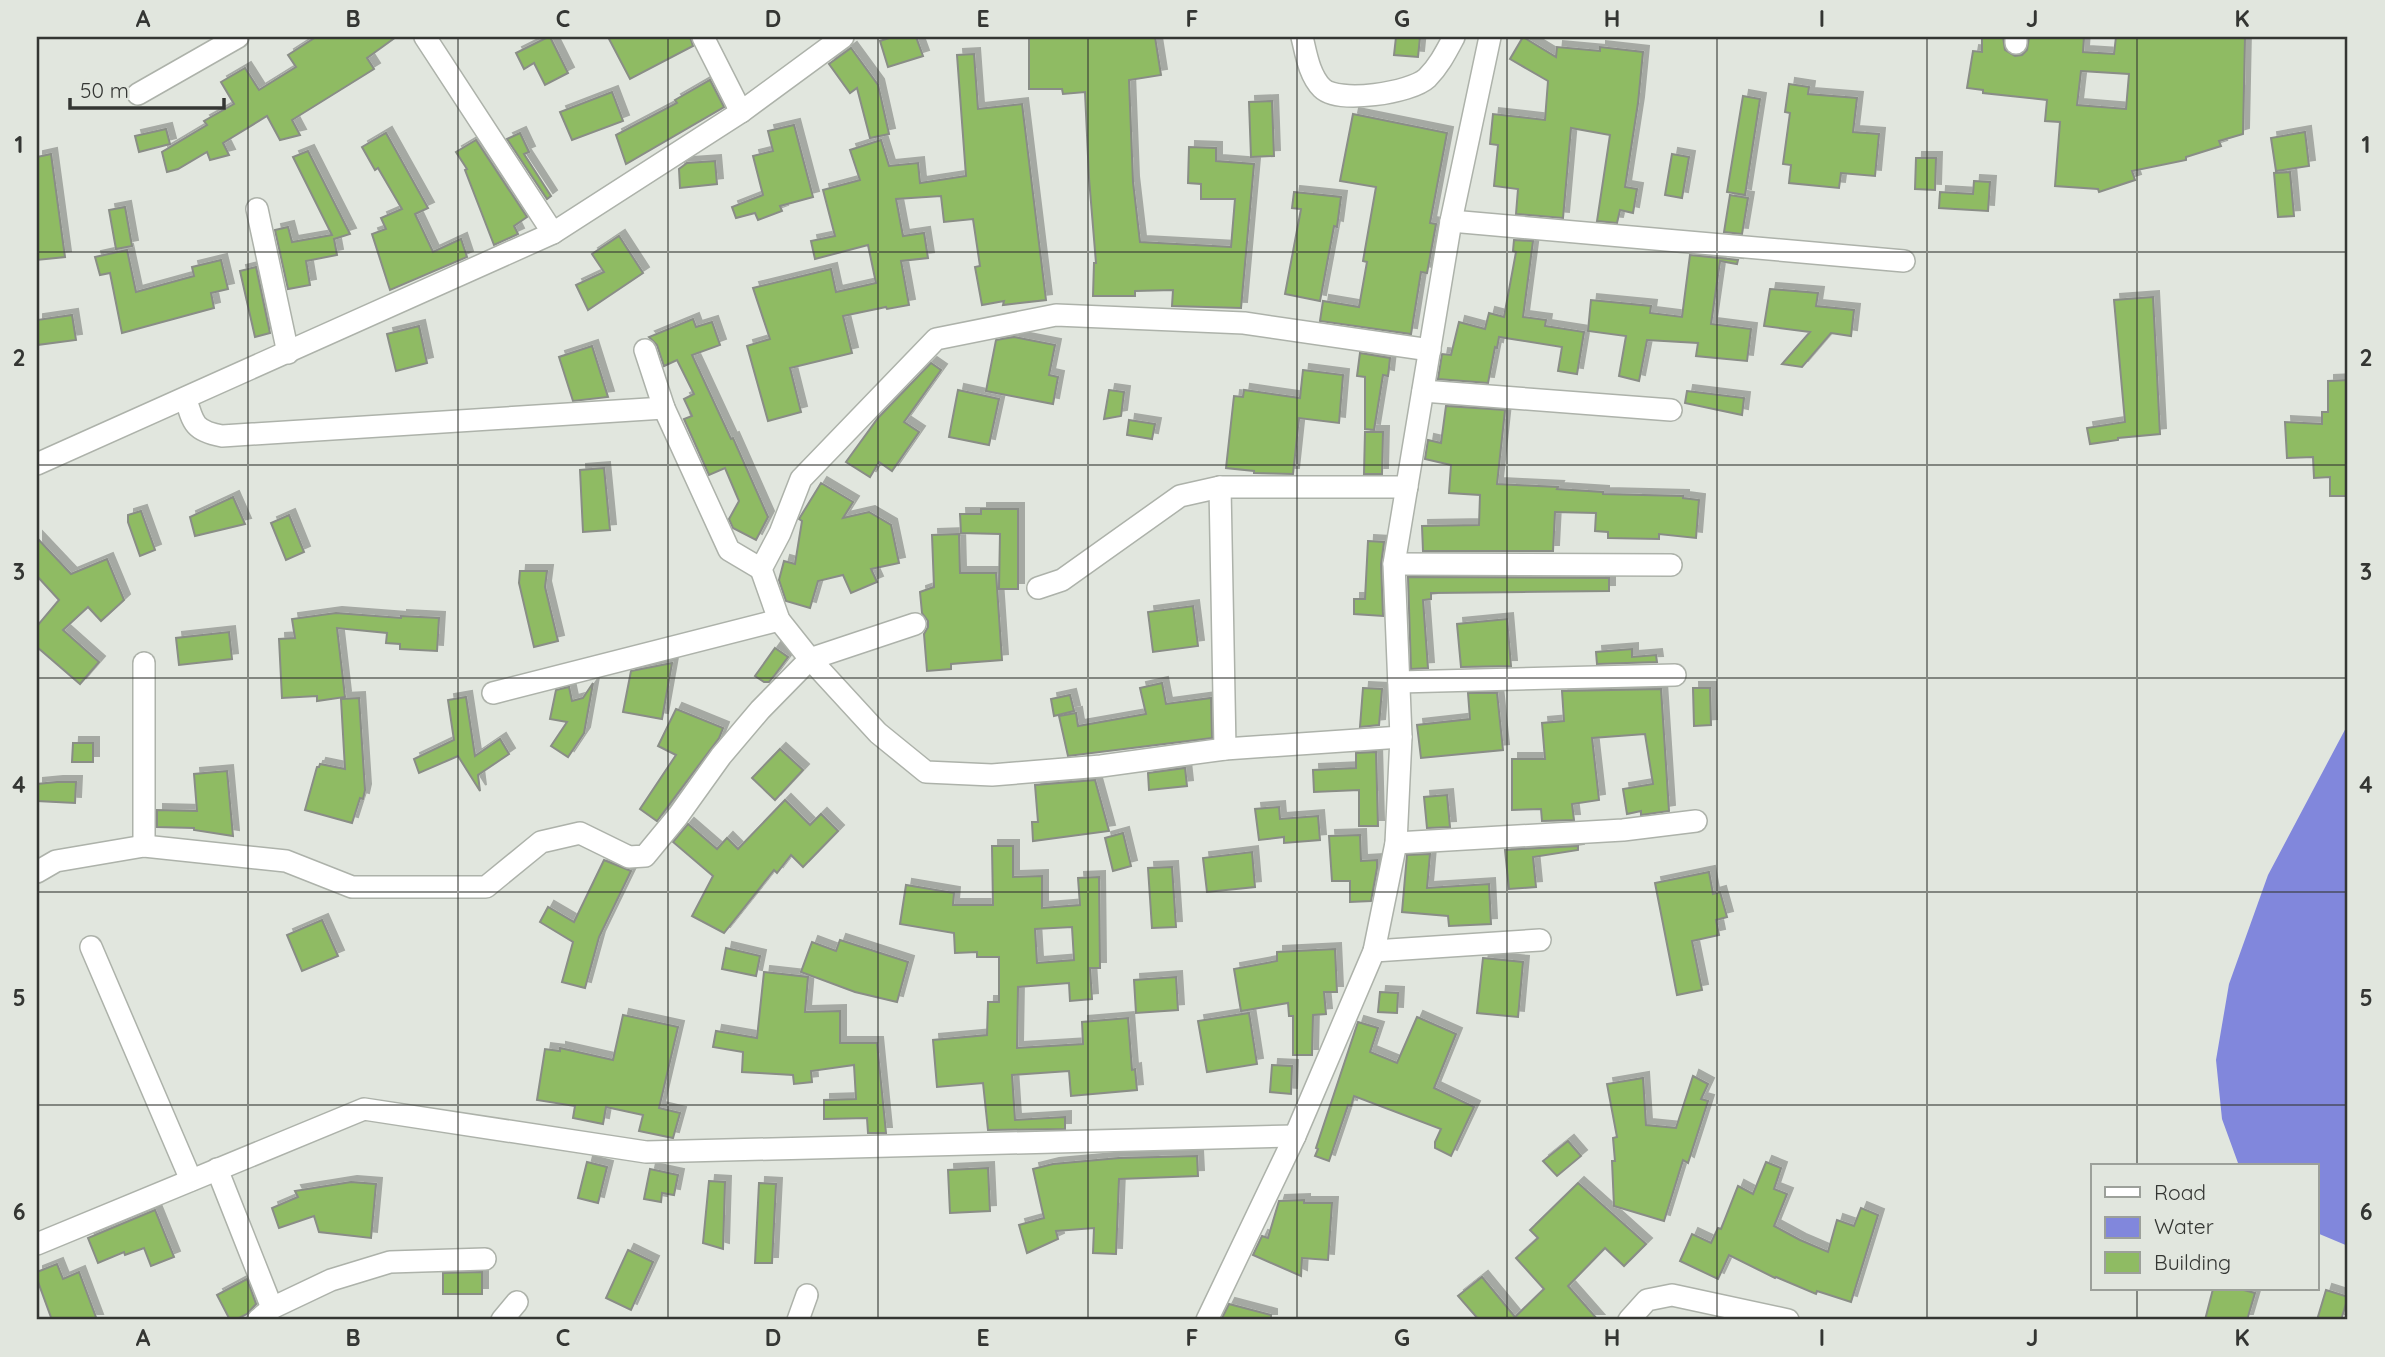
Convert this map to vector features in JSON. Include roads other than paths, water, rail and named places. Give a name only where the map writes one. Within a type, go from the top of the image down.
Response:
[{"type":"street","points":[[138,94],[238,37]]},
{"type":"street","points":[[425,37],[552,233]]},
{"type":"street","points":[[703,37],[741,112]]},
{"type":"street","points":[[37,464],[552,233],[741,112],[843,37]]},
{"type":"street","points":[[1302,37],[1310,69],[1322,88],[1338,95],[1399,92],[1425,80],[1444,56],[1454,37]]},
{"type":"street","points":[[1207,1320],[1295,1136],[1374,951],[1396,843],[1401,737],[1394,564],[1451,221],[1490,37]]},
{"type":"street","points":[[257,209],[288,353]]},
{"type":"street","points":[[1451,221],[1904,261]]},
{"type":"street","points":[[761,569],[780,533],[801,479],[936,338],[1056,315],[1244,323],[1430,350]]},
{"type":"street","points":[[645,350],[664,408],[729,550],[761,569],[779,620],[810,659],[878,733],[926,772],[992,775],[1101,766],[1225,749],[1401,737]]},
{"type":"street","points":[[1423,391],[1671,410]]},
{"type":"street","points":[[186,399],[192,421],[204,432],[222,436],[664,408]]},
{"type":"street","points":[[1038,588],[1062,580],[1180,496],[1220,486],[1407,487]]},
{"type":"street","points":[[1220,486],[1225,749]]},
{"type":"street","points":[[1394,564],[1671,565]]},
{"type":"street","points":[[493,693],[779,620]]},
{"type":"street","points":[[37,872],[57,861],[144,846],[286,861],[352,887],[486,887],[541,842],[580,833],[629,857],[645,856],[721,756],[760,710],[810,659],[915,624]]},
{"type":"street","points":[[144,663],[144,846]]},
{"type":"street","points":[[1399,682],[1675,675]]},
{"type":"street","points":[[1396,843],[1623,830],[1696,821]]},
{"type":"street","points":[[1374,951],[1540,940]]},
{"type":"street","points":[[91,947],[191,1180]]},
{"type":"street","points":[[37,1244],[364,1109],[646,1152],[1295,1136]]},
{"type":"street","points":[[217,1169],[265,1314],[331,1280],[390,1262],[485,1259]]},
{"type":"street","points":[[798,1320],[807,1295]]},
{"type":"street","points":[[1629,1320],[1647,1300],[1672,1295],[1788,1320]]},
{"type":"street","points":[[502,1320],[517,1302]]},
{"type":"water","points":[[2348,724],[2348,1246],[2318,1233],[2318,1164],[2239,1164],[2222,1119],[2216,1060],[2229,984],[2268,875]]}]
